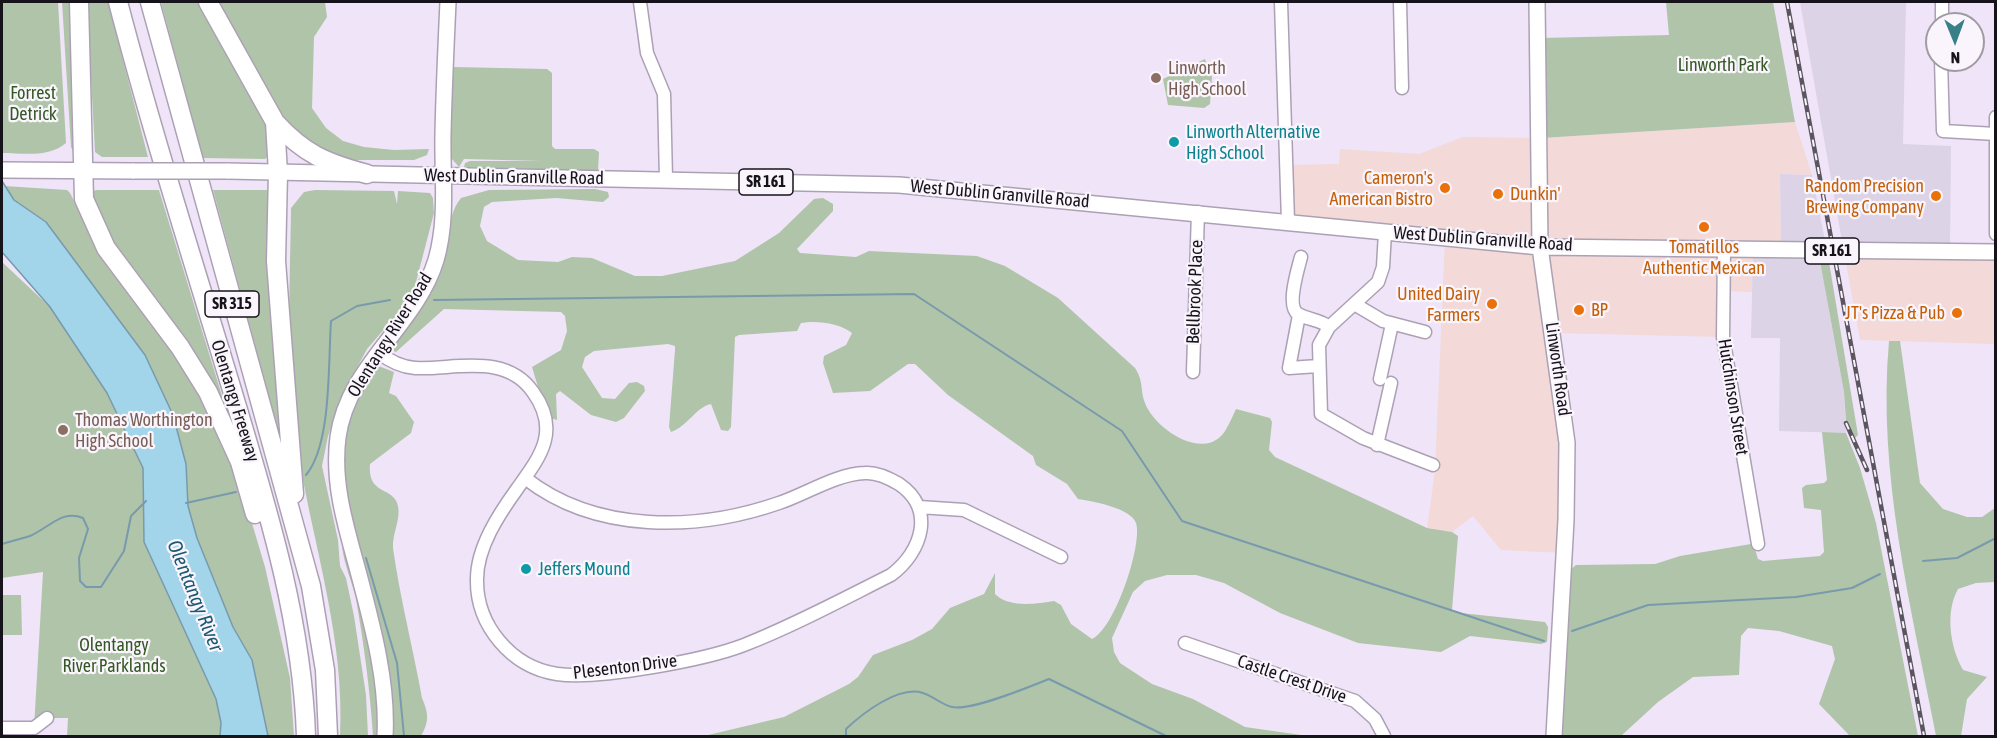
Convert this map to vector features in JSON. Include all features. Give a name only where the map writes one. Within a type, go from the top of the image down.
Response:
[{"type":"highway","points":[[79,2],[84,198],[106,248],[180,347],[219,413],[240,462],[274,577],[292,611]]},
{"type":"highway","name":"Olentangy Freeway","points":[[118,2],[141,89],[278,547],[292,611],[305,702],[306,736]]},
{"type":"highway","name":"Olentangy Freeway","points":[[150,2],[295,526],[321,639],[328,736]]},
{"type":"highway","points":[[208,2],[275,122],[310,154],[367,174]]},
{"type":"highway","points":[[275,122],[278,172],[276,261],[295,526]]},
{"type":"main road","name":"Olentangy River Road","points":[[385,736],[376,642],[342,514],[337,471],[338,437],[348,398],[363,371],[413,306],[435,261],[444,203],[442,176],[447,2]]},
{"type":"main road","name":"Linworth Road","points":[[1537,2],[1540,247],[1567,443],[1566,520],[1554,736]]},
{"type":"main road","name":"West Dublin Granville Road","points":[[2,171],[227,171],[666,179],[957,189],[1540,247],[1995,252]]},
{"type":"street","points":[[640,2],[647,53],[664,94],[666,179]]},
{"type":"street","points":[[1281,2],[1288,221]]},
{"type":"street","points":[[1400,2],[1402,88]]},
{"type":"street","points":[[1941,72],[1941,128],[1947,134],[1995,134]]},
{"type":"street","points":[[1974,252],[1986,244],[1995,232],[1995,117]]},
{"type":"street","name":"Bellbrook Place","points":[[1193,372],[1198,212]]},
{"type":"street","points":[[1386,232],[1383,267],[1378,282],[1356,305],[1329,327],[1319,345],[1321,414],[1377,445],[1433,465]]},
{"type":"street","name":"Hutchinson Street","points":[[1724,249],[1723,337],[1758,544]]},
{"type":"street","points":[[1301,257],[1292,302],[1299,315],[1288,368],[1318,366]]},
{"type":"street","points":[[1356,305],[1372,317],[1425,332]]},
{"type":"street","points":[[1299,315],[1322,321],[1329,327]]},
{"type":"street","points":[[1377,445],[1392,324]]},
{"type":"street","name":"Plesenton Drive","points":[[378,352],[407,367],[483,366],[501,369],[517,377],[532,391],[546,423],[546,443],[537,463],[494,526],[480,556],[477,577],[478,596],[485,619],[507,650],[523,662],[556,674],[628,669],[696,658],[743,645],[805,618],[891,575],[905,564],[916,549],[921,531],[919,507]]},
{"type":"street","points":[[525,478],[559,500],[588,511],[624,520],[660,523],[698,522],[732,517],[782,502],[842,478],[865,473],[888,477],[906,489],[919,507],[964,510],[1061,557]]},
{"type":"street","name":"Castle Crest Drive","points":[[1185,643],[1355,701],[1375,719],[1384,736]]},
{"type":"street","points":[[2,728],[34,728],[47,718]]},
{"type":"shaded area","points":[[1800,2],[1906,2],[1903,144],[1951,146],[1950,250],[1843,247]]},
{"type":"shaded area","points":[[1795,122],[1812,175],[1780,174],[1781,251],[1753,250],[1752,292],[1723,291],[1722,337],[1553,333],[1562,395],[1564,553],[1501,550],[1473,516],[1452,532],[1427,528],[1435,471],[1445,239],[1288,213],[1283,165],[1339,164],[1340,149],[1419,154],[1463,137],[1542,138]]},
{"type":"shaded area","points":[[1780,174],[1812,175],[1828,256],[1819,256],[1844,392],[1846,433],[1779,431],[1780,338],[1751,338],[1753,250],[1781,251]]},
{"type":"shaded area","points":[[1843,247],[1995,249],[1995,344],[1860,340]]},
{"type":"green space","name":"Forrest Detrick","points":[[2,2],[58,2],[66,143],[52,151],[36,154],[2,153]]},
{"type":"green space","points":[[62,2],[70,2],[74,153],[71,147]]},
{"type":"green space","points":[[87,2],[108,2],[148,157],[102,157],[95,152]]},
{"type":"green space","points":[[161,2],[201,2],[267,125],[268,156],[265,159],[203,158]]},
{"type":"green space","points":[[213,2],[325,2],[327,17],[314,37],[312,108],[326,128],[343,141],[364,147],[394,150],[429,149],[427,155],[414,160],[336,160],[285,124],[272,97]]},
{"type":"green space","name":"Linworth Park","points":[[1666,2],[1773,2],[1795,122],[1542,138],[1541,38],[1669,35]]},
{"type":"green space","points":[[1205,59],[1212,77],[1210,104],[1204,108],[1168,105],[1163,79]]},
{"type":"green space","points":[[454,67],[547,69],[552,73],[552,146],[555,149],[594,149],[599,152],[598,171],[464,167],[465,163],[470,161],[541,161],[464,159],[459,167],[451,158],[450,149],[451,70]]},
{"type":"green space","points":[[4,186],[67,190],[70,193],[108,268],[156,325],[209,407],[246,503],[265,567],[290,678],[294,736],[268,736],[252,660],[233,627],[197,538],[188,506],[186,464],[46,222],[14,200]]},
{"type":"green space","points":[[595,189],[608,192],[609,197],[603,202],[556,198],[492,202],[484,207],[480,226],[487,241],[518,260],[558,262],[572,257],[592,258],[635,276],[662,276],[735,261],[779,233],[814,199],[823,198],[833,204],[833,211],[797,249],[800,253],[856,257],[869,251],[977,256],[1005,266],[1058,298],[1135,368],[1140,378],[1145,403],[1157,421],[1166,429],[1188,442],[1211,443],[1223,434],[1236,409],[1270,418],[1272,422],[1269,450],[1275,457],[1427,528],[1452,532],[1458,536],[1452,610],[1461,613],[1545,622],[1548,627],[1547,642],[1541,644],[1470,636],[1441,652],[1358,643],[1280,613],[1224,583],[1196,575],[1167,575],[1145,581],[1133,592],[1112,638],[1114,652],[1120,663],[1152,684],[1193,699],[1245,727],[1308,736],[704,736],[784,717],[849,684],[858,677],[873,655],[912,640],[932,629],[950,608],[984,594],[995,573],[995,594],[1007,601],[1023,604],[1054,601],[1061,605],[1071,624],[1092,639],[1109,620],[1125,586],[1135,549],[1136,523],[1127,513],[1119,509],[1078,499],[1067,484],[1036,465],[1033,456],[948,395],[915,364],[908,364],[870,391],[833,393],[823,363],[824,356],[846,345],[852,333],[835,325],[807,322],[801,323],[797,331],[735,337],[731,427],[728,431],[721,430],[711,404],[671,432],[669,427],[675,346],[668,344],[594,351],[585,357],[582,367],[602,398],[615,399],[629,383],[637,382],[644,386],[645,391],[624,418],[616,422],[591,415],[560,391],[556,394],[557,420],[547,417],[532,367],[561,350],[567,331],[565,316],[561,312],[444,309],[396,352],[391,350],[398,336],[437,281],[444,261],[449,227],[455,207],[461,198],[489,190]]},
{"type":"green space","points":[[159,190],[230,422],[120,264],[90,198],[92,191]]},
{"type":"green space","points":[[213,190],[267,190],[272,194],[283,448]]},
{"type":"green space","points":[[315,190],[394,191],[397,204],[398,191],[430,193],[433,198],[434,213],[415,286],[406,304],[367,349],[343,394],[328,436],[322,466],[338,540],[340,566],[346,578],[354,616],[366,695],[368,736],[340,736],[338,666],[333,631],[295,427],[289,333],[291,208],[304,192]]},
{"type":"green space","points":[[1819,256],[1828,256],[1858,435],[1855,438],[1846,422],[1844,392]]},
{"type":"green space","name":"Olentangy River Parklands","points":[[2,262],[50,307],[107,393],[143,468],[144,532],[160,575],[216,699],[221,723],[220,736],[67,736],[68,718],[47,718],[34,728],[43,572],[2,578]]},
{"type":"green space","points":[[1889,341],[1900,341],[1920,483],[1943,509],[1967,517],[1982,517],[1995,508],[1995,582],[1976,583],[1958,589],[1951,608],[1952,640],[1963,670],[1987,677],[1967,699],[1961,736],[1936,736],[1907,589],[1892,490],[1888,441]]},
{"type":"green space","points":[[376,365],[394,372],[389,393],[396,396],[414,422],[411,433],[370,464],[370,474],[376,486],[392,496],[398,506],[393,548],[422,698],[427,713],[426,726],[421,736],[388,736],[340,466],[349,412]]},
{"type":"green space","points":[[1822,432],[1846,433],[1860,468],[1876,523],[1918,736],[1850,736],[1819,704],[1835,659],[1832,646],[1779,631],[1748,628],[1741,636],[1739,675],[1693,677],[1658,702],[1621,736],[1562,736],[1571,569],[1576,565],[1655,564],[1680,556],[1751,544],[1754,546],[1758,559],[1763,561],[1820,556],[1824,552],[1821,510],[1804,508],[1802,488],[1806,485],[1824,483],[1827,480]]},
{"type":"green space","points":[[342,546],[369,640],[377,687],[379,736],[373,736],[359,616]]},
{"type":"green space","points":[[2,595],[21,595],[22,635],[2,635]]},
{"type":"water","name":"Olentangy River","points":[[2,181],[14,200],[46,222],[145,355],[173,415],[186,464],[188,506],[197,538],[233,627],[252,660],[268,736],[220,736],[221,723],[216,699],[144,542],[143,468],[107,393],[50,307],[2,252]]},
{"type":"waterway","points":[[434,300],[914,294],[1122,431],[1182,521],[1544,641]]},
{"type":"waterway","points":[[306,475],[314,461],[325,423],[331,321],[357,306],[390,300]]},
{"type":"waterway","points":[[186,503],[236,492]]},
{"type":"waterway","points":[[2,544],[37,533],[62,518],[69,516],[83,518],[88,529],[79,558],[80,581],[86,587],[101,587],[124,551],[131,516],[146,501]]},
{"type":"waterway","points":[[1923,561],[1957,558],[1996,538]]},
{"type":"waterway","points":[[366,558],[397,663],[404,736]]},
{"type":"waterway","points":[[1572,631],[1648,605],[1796,597],[1852,588],[1880,574]]},
{"type":"waterway","points":[[846,736],[846,729],[862,716],[882,702],[903,693],[923,693],[948,706],[961,707],[1000,697],[1049,679],[1166,736]]},
{"type":"railway","points":[[1787,2],[1924,736]]},
{"type":"railway","points":[[1846,423],[1867,470]]},
{"type":"place","name":"Linworth High School","points":[[1156,78]]},
{"type":"place","name":"Linworth Alternative High School","points":[[1174,142]]},
{"type":"place","name":"Cameron's American Bistro","points":[[1445,188]]},
{"type":"place","name":"Dunkin'","points":[[1498,194]]},
{"type":"place","name":"Random Precision Brewing Company","points":[[1936,196]]},
{"type":"place","name":"Tomatillos Authentic Mexican","points":[[1704,227]]},
{"type":"place","name":"United Dairy Farmers","points":[[1492,304]]},
{"type":"place","name":"BP","points":[[1579,310]]},
{"type":"place","name":"JT's Pizza & Pub","points":[[1957,313]]},
{"type":"place","name":"Thomas Worthington High School","points":[[63,430]]},
{"type":"place","name":"Jeffers Mound","points":[[526,569]]}]
